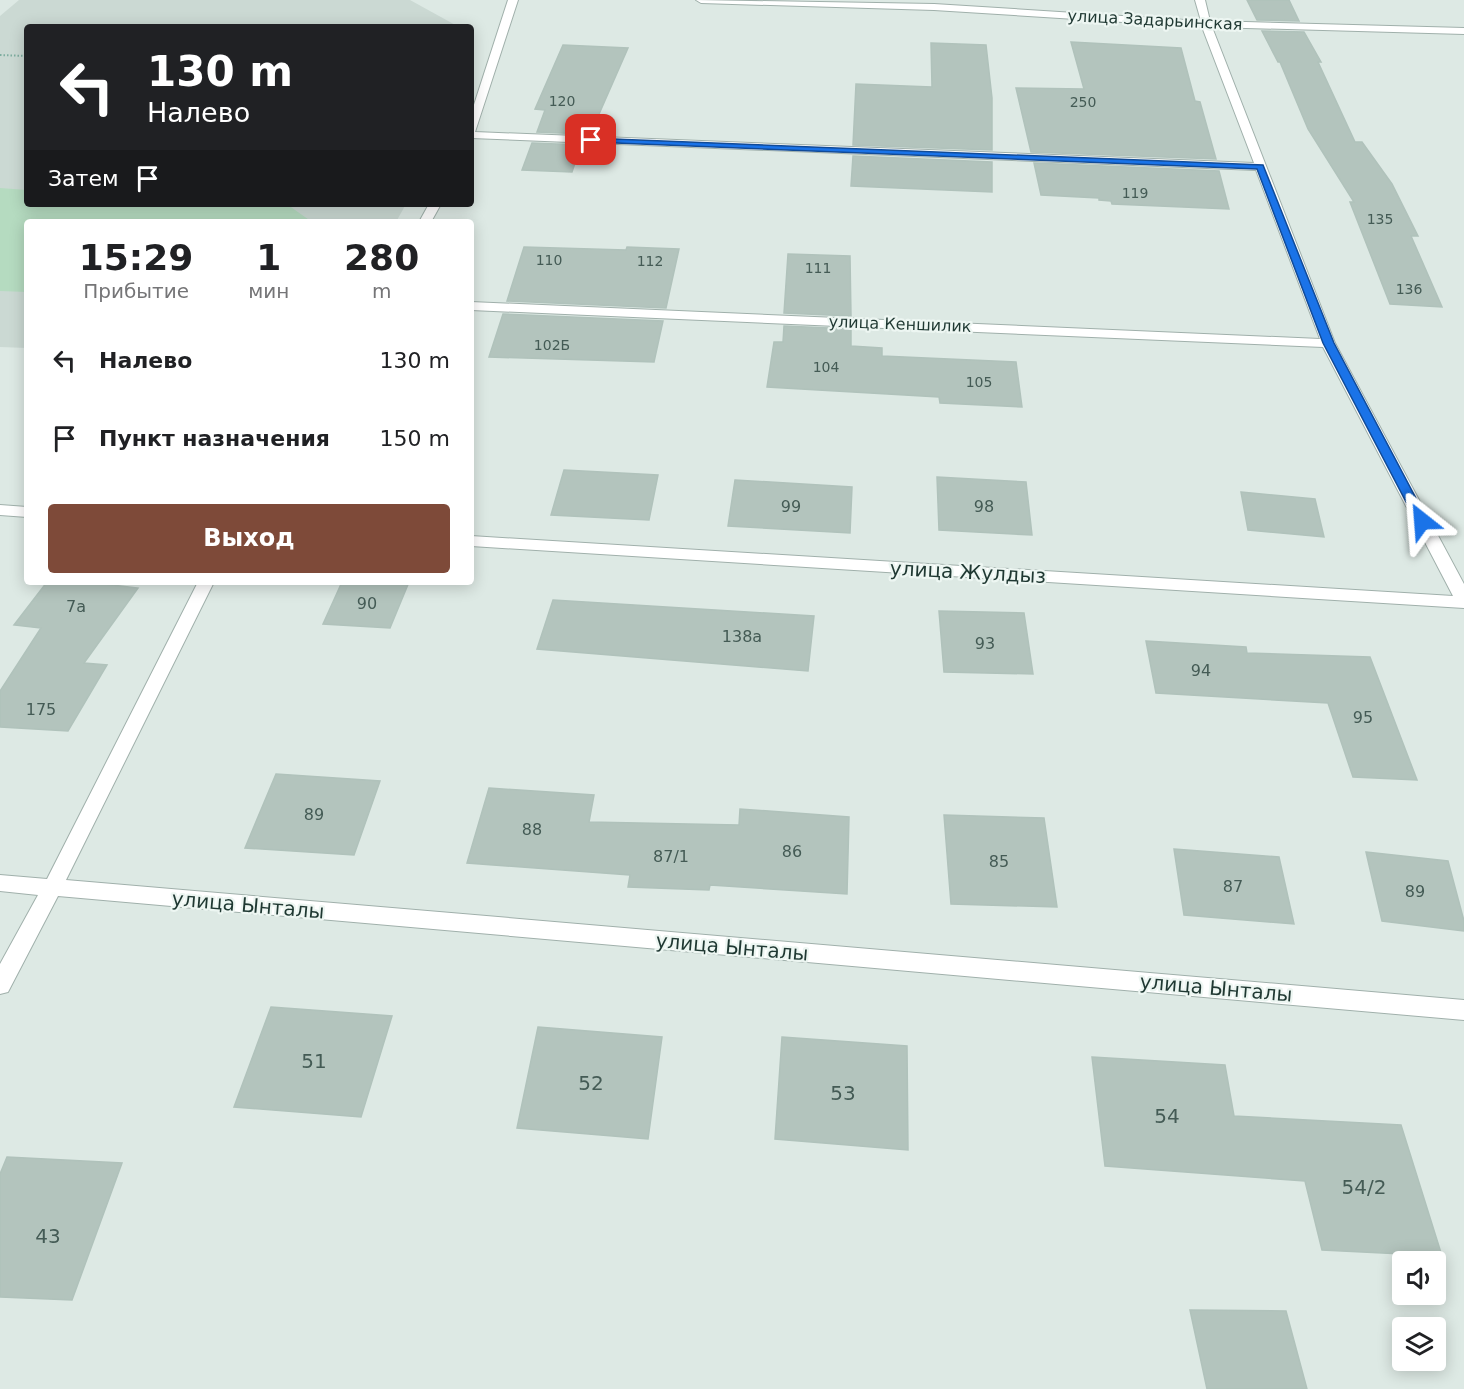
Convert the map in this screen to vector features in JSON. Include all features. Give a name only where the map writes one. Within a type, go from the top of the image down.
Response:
[{"type":"street","points":[[474,121],[513,0]]},
{"type":"street","name":"улица Задарьинская","points":[[701,0],[934,3],[1206,24],[1464,31]]},
{"type":"street","points":[[1200,0],[1206,24],[1328,343],[1464,601]]},
{"type":"street","points":[[474,135],[1260,167]]},
{"type":"street","name":"улица Кеншилик","points":[[474,306],[1328,343]]},
{"type":"street","points":[[0,510],[24,512]]},
{"type":"street","name":"улица Жулдыз","points":[[474,541],[1464,601]]},
{"type":"street","points":[[0,985],[52,888],[204,585]]},
{"type":"street","name":"улица Ынталы","points":[[0,883],[1464,1010]]},
{"type":"path","points":[[0,55],[24,56]]},
{"type":"shaded area","points":[[19,0],[410,0],[454,24],[24,24],[24,207],[404,207],[398,219],[24,219],[24,348],[0,347],[0,16]]},
{"type":"green space","points":[[0,188],[24,190],[24,207],[291,207],[308,219],[24,219],[24,292],[0,291]]},
{"type":"building","points":[[1247,0],[1289,0],[1299,21],[1257,20]]},
{"type":"building","points":[[1262,31],[1304,32],[1321,62],[1318,62],[1355,142],[1362,142],[1392,184],[1418,236],[1411,236],[1442,307],[1390,304],[1350,202],[1354,202],[1308,129],[1280,62]]},
{"type":"building","points":[[1071,42],[1181,48],[1195,101],[1200,102],[1216,159],[1031,152],[1016,88],[1084,89]]},
{"type":"building","points":[[931,43],[986,45],[992,98],[992,150],[853,145],[856,84],[932,87]]},
{"type":"building","points":[[563,45],[628,48],[596,121],[589,120],[584,134],[537,132],[545,110],[535,109]]},
{"type":"building","points":[[532,143],[581,145],[572,172],[522,170]]},
{"type":"building","points":[[853,156],[992,162],[992,192],[851,186]]},
{"type":"building","points":[[1034,163],[1219,171],[1229,209],[1112,204],[1111,201],[1099,200],[1099,198],[1041,195]]},
{"type":"building","points":[[524,247],[679,249],[666,308],[507,301]]},
{"type":"building","points":[[788,254],[850,256],[851,316],[784,313]]},
{"type":"building","points":[[503,314],[663,321],[654,362],[489,357]]},
{"type":"building","points":[[784,326],[851,329],[851,346],[882,348],[882,356],[1016,362],[1022,407],[940,403],[939,397],[767,387],[774,342],[783,342]]},
{"type":"building","points":[[564,470],[658,475],[649,520],[551,515]]},
{"type":"building","points":[[937,477],[1026,482],[1032,535],[939,530]]},
{"type":"building","points":[[735,480],[852,487],[850,533],[728,526]]},
{"type":"building","points":[[1241,492],[1315,499],[1324,537],[1248,530]]},
{"type":"building","points":[[45,585],[112,585],[138,588],[84,663],[107,665],[68,731],[0,727],[0,691],[41,628],[14,625]]},
{"type":"building","points":[[341,585],[408,585],[390,628],[323,624]]},
{"type":"building","points":[[553,600],[814,616],[808,671],[537,649]]},
{"type":"building","points":[[939,611],[1024,613],[1033,674],[944,672]]},
{"type":"building","points":[[1146,641],[1246,647],[1247,653],[1370,657],[1417,780],[1353,777],[1328,703],[1156,693]]},
{"type":"building","points":[[276,774],[380,781],[354,855],[245,848]]},
{"type":"building","points":[[489,788],[594,795],[589,822],[739,825],[740,809],[849,817],[847,894],[710,885],[709,890],[628,887],[630,875],[467,863]]},
{"type":"building","points":[[944,815],[1044,818],[1057,907],[951,904]]},
{"type":"building","points":[[1174,849],[1279,857],[1294,924],[1184,915]]},
{"type":"building","points":[[1366,852],[1448,861],[1464,921],[1464,931],[1382,921]]},
{"type":"building","points":[[271,1007],[392,1016],[361,1117],[234,1107]]},
{"type":"building","points":[[538,1027],[662,1037],[648,1139],[517,1128]]},
{"type":"building","points":[[782,1037],[907,1046],[908,1150],[775,1139]]},
{"type":"building","points":[[1092,1057],[1225,1065],[1234,1116],[1401,1125],[1440,1251],[1392,1251],[1392,1254],[1322,1250],[1305,1181],[1105,1166]]},
{"type":"building","points":[[7,1157],[122,1163],[72,1300],[0,1297],[0,1174]]},
{"type":"building","points":[[1190,1310],[1286,1311],[1307,1389],[1207,1389]]},
{"type":"route","points":[[591,140],[1260,167],[1328,343],[1422,521]]}]
